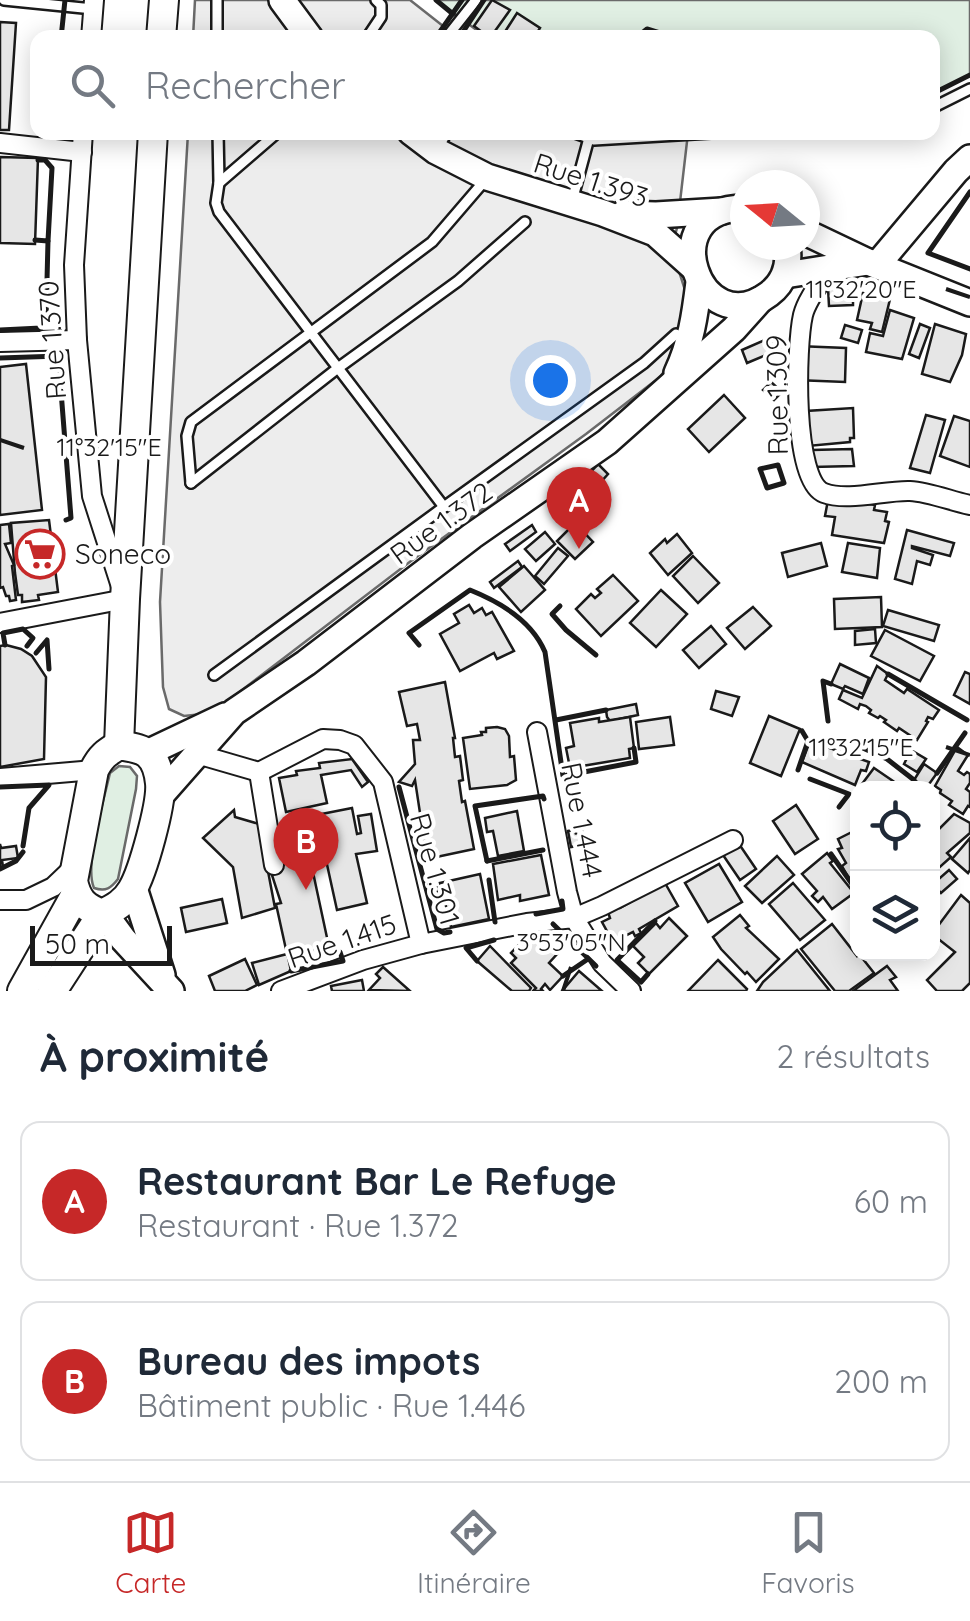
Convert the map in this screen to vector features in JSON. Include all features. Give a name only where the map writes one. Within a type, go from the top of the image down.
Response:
[{"type":"main road","points":[[162,30],[164,0]]},
{"type":"main road","points":[[282,0],[304,30]]},
{"type":"main road","points":[[118,746],[154,140]]},
{"type":"main road","name":"Rue 1.393","points":[[441,142],[487,177],[654,233],[696,274],[710,294],[726,302],[744,304],[760,300]]},
{"type":"main road","points":[[788,260],[785,275],[872,263],[970,158]]},
{"type":"main road","points":[[602,213],[656,215],[730,209]]},
{"type":"main road","points":[[671,385],[688,349],[695,320],[696,274],[692,256],[697,234],[704,224],[730,211]]},
{"type":"main road","points":[[820,239],[970,303]]},
{"type":"main road","name":"Rue 1.372","points":[[160,796],[234,712],[306,663],[472,536],[607,442],[734,329],[760,300],[775,290],[785,275]]},
{"type":"main road","points":[[147,753],[234,712]]},
{"type":"main road","points":[[22,991],[76,880],[94,770],[100,758],[118,746],[147,753],[160,779],[160,796],[134,888],[123,902],[103,913],[52,991]]},
{"type":"main road","points":[[76,880],[82,904],[103,913],[167,989]]},
{"type":"main road","points":[[134,888],[167,989]]},
{"type":"street","points":[[92,30],[94,4]]},
{"type":"street","points":[[0,143],[82,142]]},
{"type":"street","name":"Rue 1.370","points":[[82,142],[74,266],[77,340],[92,496],[125,599]]},
{"type":"street","name":"Rue 1.309","points":[[830,268],[804,312],[800,350],[800,430],[804,463],[813,484],[823,493],[912,491],[970,506]]},
{"type":"street","points":[[0,342],[77,340]]},
{"type":"street","points":[[0,623],[125,599]]},
{"type":"street","name":"Rue 1.444","points":[[537,732],[574,918]]},
{"type":"street","name":"Rue 1.301","points":[[260,772],[323,739],[354,745],[383,782],[422,944],[574,918],[732,840]]},
{"type":"street","points":[[197,754],[260,772],[274,865]]},
{"type":"street","points":[[0,778],[94,770]]},
{"type":"street","points":[[0,900],[26,900],[76,880]]},
{"type":"street","points":[[574,918],[602,963],[632,991]]},
{"type":"street","name":"Rue 1.415","points":[[281,991],[363,960],[422,944]]},
{"type":"lane","points":[[4,0],[94,4]]},
{"type":"lane","points":[[217,0],[217,30]]},
{"type":"lane","points":[[373,30],[381,18],[376,0]]},
{"type":"lane","points":[[452,30],[476,0]]},
{"type":"lane","points":[[940,104],[970,89]]},
{"type":"lane","points":[[218,140],[219,212],[444,507]]},
{"type":"lane","points":[[219,183],[269,140]]},
{"type":"lane","points":[[571,204],[588,140]]},
{"type":"lane","points":[[487,177],[432,242],[191,422],[187,436],[190,484],[338,368],[458,282],[525,222]]},
{"type":"lane","points":[[214,674],[644,363],[676,334]]},
{"type":"green space","points":[[436,0],[970,0],[970,75],[940,90],[940,30],[477,30]]},
{"type":"green space","points":[[119,766],[130,767],[137,776],[136,789],[118,879],[108,888],[98,889],[94,888],[92,878],[93,849],[110,773]]},
{"type":"shaded area","points":[[195,0],[410,0],[448,30],[193,30]]},
{"type":"shaded area","points":[[188,140],[687,140],[677,228],[670,253],[685,290],[685,311],[676,355],[660,377],[212,713],[184,716],[169,709],[163,687],[160,602]]},
{"type":"building","points":[[492,0],[510,10],[496,30],[474,26]]},
{"type":"building","points":[[517,13],[540,28],[539,30],[506,30]]},
{"type":"building","points":[[0,22],[16,23],[9,130],[0,130]]},
{"type":"building","points":[[0,157],[38,158],[35,244],[0,243]]},
{"type":"building","points":[[853,286],[853,305],[829,306],[828,288]]},
{"type":"building","points":[[863,293],[891,295],[882,332],[870,329],[872,323],[857,320]]},
{"type":"building","points":[[890,310],[914,318],[902,359],[866,352],[870,333],[883,336]]},
{"type":"building","points":[[920,324],[930,328],[919,358],[909,354]]},
{"type":"building","points":[[935,324],[966,334],[950,382],[922,374]]},
{"type":"building","points":[[845,325],[862,330],[858,343],[841,338]]},
{"type":"building","points":[[774,336],[780,349],[747,363],[742,350]]},
{"type":"building","points":[[797,346],[846,348],[845,382],[796,380]]},
{"type":"building","points":[[26,364],[42,510],[0,515],[0,367]]},
{"type":"building","points":[[771,382],[782,392],[774,400],[763,390]]},
{"type":"building","points":[[724,395],[745,418],[709,452],[688,429]]},
{"type":"building","points":[[853,408],[854,438],[850,442],[808,446],[806,411]]},
{"type":"building","points":[[926,415],[945,420],[930,473],[910,468]]},
{"type":"building","points":[[954,416],[970,421],[970,467],[940,456]]},
{"type":"building","points":[[852,449],[854,466],[812,467],[812,450]]},
{"type":"building","points":[[598,464],[608,474],[600,483],[590,473]]},
{"type":"building","points":[[599,487],[609,497],[577,523],[569,513]]},
{"type":"building","points":[[828,500],[875,505],[874,510],[887,512],[884,543],[832,535],[835,517],[825,516]]},
{"type":"building","points":[[49,520],[58,592],[22,602],[11,523]]},
{"type":"building","points":[[575,523],[593,542],[575,559],[557,541]]},
{"type":"building","points":[[9,524],[11,543],[5,544],[14,565],[16,600],[10,601],[0,588],[0,525]]},
{"type":"building","points":[[532,525],[536,532],[510,551],[505,544]]},
{"type":"building","points":[[907,530],[954,543],[950,556],[912,546],[933,555],[930,565],[917,561],[912,584],[895,579]]},
{"type":"building","points":[[545,532],[555,544],[536,561],[525,549]]},
{"type":"building","points":[[677,534],[692,553],[668,575],[650,553]]},
{"type":"building","points":[[821,543],[827,566],[788,577],[782,553]]},
{"type":"building","points":[[848,543],[880,548],[877,578],[842,572]]},
{"type":"building","points":[[558,548],[568,556],[544,584],[535,576]]},
{"type":"building","points":[[693,556],[719,583],[698,603],[673,576]]},
{"type":"building","points":[[518,561],[522,567],[494,588],[490,582]]},
{"type":"building","points":[[524,566],[545,590],[521,612],[499,587]]},
{"type":"building","points":[[613,575],[638,601],[601,636],[576,609],[591,594],[595,598],[601,593],[597,589]]},
{"type":"building","points":[[661,590],[687,614],[656,647],[630,623]]},
{"type":"building","points":[[881,597],[882,627],[835,629],[834,599]]},
{"type":"building","points":[[469,605],[474,613],[482,608],[486,615],[492,612],[514,651],[497,659],[494,653],[460,671],[440,634],[459,623],[454,614]]},
{"type":"building","points":[[753,607],[771,626],[745,649],[727,628]]},
{"type":"building","points":[[888,610],[939,625],[934,641],[883,626]]},
{"type":"building","points":[[711,626],[726,644],[699,668],[683,650]]},
{"type":"building","points":[[875,629],[876,643],[855,645],[855,631]]},
{"type":"building","points":[[885,630],[934,656],[920,681],[871,656]]},
{"type":"building","points":[[0,646],[32,656],[46,677],[44,759],[0,767]]},
{"type":"building","points":[[840,664],[869,678],[863,694],[831,684]]},
{"type":"building","points":[[877,666],[888,674],[885,680],[939,710],[933,719],[928,717],[917,740],[869,713],[871,710],[866,706],[860,704],[858,709],[839,699],[843,690],[862,698]]},
{"type":"building","points":[[965,672],[970,674],[970,704],[954,695]]},
{"type":"building","points":[[445,682],[455,757],[460,756],[462,802],[465,801],[474,849],[427,859],[415,780],[412,786],[399,782],[415,764],[413,740],[420,740],[417,724],[407,726],[399,692]]},
{"type":"building","points":[[716,691],[739,697],[732,716],[711,709]]},
{"type":"building","points":[[636,704],[638,715],[610,721],[607,717],[606,710]]},
{"type":"building","points":[[769,716],[800,729],[781,776],[750,763]]},
{"type":"building","points":[[630,717],[634,748],[629,749],[630,758],[570,768],[566,748],[574,746],[570,723]]},
{"type":"building","points":[[670,717],[674,745],[639,749],[636,722]]},
{"type":"building","points":[[497,727],[505,729],[509,736],[516,780],[507,785],[470,789],[463,738]]},
{"type":"building","points":[[810,741],[869,762],[866,771],[861,770],[857,781],[850,783],[802,762]]},
{"type":"building","points":[[957,747],[968,755],[958,771],[970,774],[966,789],[970,792],[970,807],[963,814],[949,805],[952,801],[940,793],[938,781]]},
{"type":"building","points":[[911,750],[926,759],[917,772],[904,764]]},
{"type":"building","points":[[352,759],[368,782],[362,787],[351,770],[321,775],[327,803],[286,812],[279,778],[320,768],[319,763]]},
{"type":"building","points":[[924,764],[937,773],[931,781],[914,780]]},
{"type":"building","points":[[874,768],[893,781],[864,781]]},
{"type":"building","points":[[796,805],[818,839],[795,854],[773,821]]},
{"type":"building","points":[[352,808],[357,834],[361,833],[358,816],[371,814],[377,851],[356,854],[367,903],[337,910],[326,860],[311,863],[329,947],[288,957],[291,971],[259,985],[252,963],[287,954],[276,904],[281,903],[271,872],[275,853],[291,849],[286,821]]},
{"type":"building","points":[[234,810],[235,817],[259,824],[275,908],[242,918],[233,867],[203,838]]},
{"type":"building","points":[[517,811],[524,851],[498,856],[493,831],[487,832],[485,818]]},
{"type":"building","points":[[954,814],[970,823],[970,833],[947,853],[951,857],[940,867],[940,828]]},
{"type":"building","points":[[582,828],[584,845],[571,847],[568,831]]},
{"type":"building","points":[[850,833],[850,881],[842,866],[846,863],[838,849],[842,848],[838,839]]},
{"type":"building","points":[[970,838],[970,870],[968,873],[952,859]]},
{"type":"building","points":[[737,841],[756,869],[740,880],[721,852]]},
{"type":"building","points":[[0,844],[1,848],[16,846],[18,858],[2,860],[3,867],[0,867]]},
{"type":"building","points":[[827,853],[850,888],[850,896],[832,909],[823,897],[818,902],[812,896],[817,891],[802,874]]},
{"type":"building","points":[[541,855],[549,895],[520,901],[520,895],[498,900],[493,864]]},
{"type":"building","points":[[777,856],[794,875],[762,903],[745,886]]},
{"type":"building","points":[[719,864],[742,902],[708,922],[685,883]]},
{"type":"building","points":[[949,870],[957,879],[941,893],[940,878]]},
{"type":"building","points":[[480,874],[489,919],[451,927],[445,902],[439,904],[436,888],[441,887],[440,883]]},
{"type":"building","points":[[665,883],[678,906],[639,929],[641,933],[635,936],[633,932],[613,942],[602,922],[610,918],[608,912]]},
{"type":"building","points":[[793,883],[825,920],[800,940],[769,904]]},
{"type":"building","points":[[961,895],[970,903],[970,983],[962,991],[937,991],[927,980],[955,952],[940,940],[940,923]]},
{"type":"building","points":[[222,899],[227,923],[186,932],[181,908]]},
{"type":"building","points":[[740,915],[749,926],[746,928],[779,959],[756,982],[713,937]]},
{"type":"building","points":[[669,918],[687,936],[649,974],[638,963],[644,957],[633,946],[656,923],[660,928]]},
{"type":"building","points":[[832,924],[850,947],[850,961],[865,961],[874,973],[849,991],[835,991],[801,949]]},
{"type":"building","points":[[531,932],[558,953],[549,963],[563,976],[550,990],[545,984],[543,991],[533,991],[536,988],[511,963],[516,958],[511,953]]},
{"type":"building","points":[[490,946],[531,988],[529,991],[512,991],[477,961]]},
{"type":"building","points":[[797,950],[830,991],[757,991],[763,982]]},
{"type":"building","points":[[245,959],[257,985],[245,991],[215,991],[209,976]]},
{"type":"building","points":[[718,960],[746,991],[688,991]]},
{"type":"building","points":[[887,966],[896,977],[890,980],[898,991],[853,991]]},
{"type":"building","points":[[383,967],[410,991],[369,990],[380,978],[376,974]]},
{"type":"building","points":[[579,971],[602,991],[562,991]]},
{"type":"building","points":[[362,980],[364,991],[332,991],[331,986]]},
{"type":"wall","points":[[62,30],[65,0]]},
{"type":"wall","points":[[436,0],[453,14]]},
{"type":"wall","points":[[441,30],[462,0]]},
{"type":"wall","points":[[464,30],[484,0]]},
{"type":"wall","points":[[646,30],[650,30]]},
{"type":"wall","points":[[940,90],[970,75]]},
{"type":"wall","points":[[35,240],[48,241],[52,168],[45,160],[38,160]]},
{"type":"wall","points":[[970,192],[928,253],[970,269]]},
{"type":"wall","points":[[0,330],[41,328],[46,319],[48,241]]},
{"type":"wall","points":[[0,358],[60,356],[60,374]]},
{"type":"wall","points":[[61,391],[71,518],[66,520]]},
{"type":"wall","points":[[778,465],[784,483],[767,488],[760,469],[778,465]]},
{"type":"wall","points":[[419,645],[409,633],[470,590],[481,595],[523,622],[545,652],[563,776],[636,762],[634,748]]},
{"type":"wall","points":[[560,606],[552,614],[596,655]]},
{"type":"wall","points":[[5,645],[3,633],[23,629],[33,638],[27,646]]},
{"type":"wall","points":[[36,653],[47,640],[49,669]]},
{"type":"wall","points":[[888,674],[967,720]]},
{"type":"wall","points":[[828,721],[823,681],[831,684]]},
{"type":"wall","points":[[556,720],[606,710]]},
{"type":"wall","points":[[798,770],[808,741],[802,731]]},
{"type":"wall","points":[[937,773],[965,733]]},
{"type":"wall","points":[[843,739],[887,759],[914,780]]},
{"type":"wall","points":[[810,779],[849,794],[839,807]]},
{"type":"wall","points":[[0,787],[49,785],[29,808],[23,846]]},
{"type":"wall","points":[[399,787],[437,929],[450,932]]},
{"type":"wall","points":[[487,861],[475,806],[543,796],[544,799]]},
{"type":"wall","points":[[487,861],[543,850]]},
{"type":"wall","points":[[0,869],[16,861],[23,852]]},
{"type":"wall","points":[[831,854],[850,881]]},
{"type":"wall","points":[[489,880],[495,922]]},
{"type":"wall","points":[[536,914],[563,909],[562,901]]},
{"type":"wall","points":[[648,974],[641,982],[617,960],[655,921]]},
{"type":"wall","points":[[553,924],[596,966]]},
{"type":"wall","points":[[477,961],[466,948],[494,940]]},
{"type":"wall","points":[[291,971],[343,961],[340,952]]},
{"type":"wall","points":[[563,976],[588,959]]},
{"type":"place","name":"Restaurant Bar Le Refuge","points":[[579,549]]},
{"type":"place","name":"Soneco","points":[[40,554]]},
{"type":"place","name":"Bureau des impots","points":[[306,890]]}]
